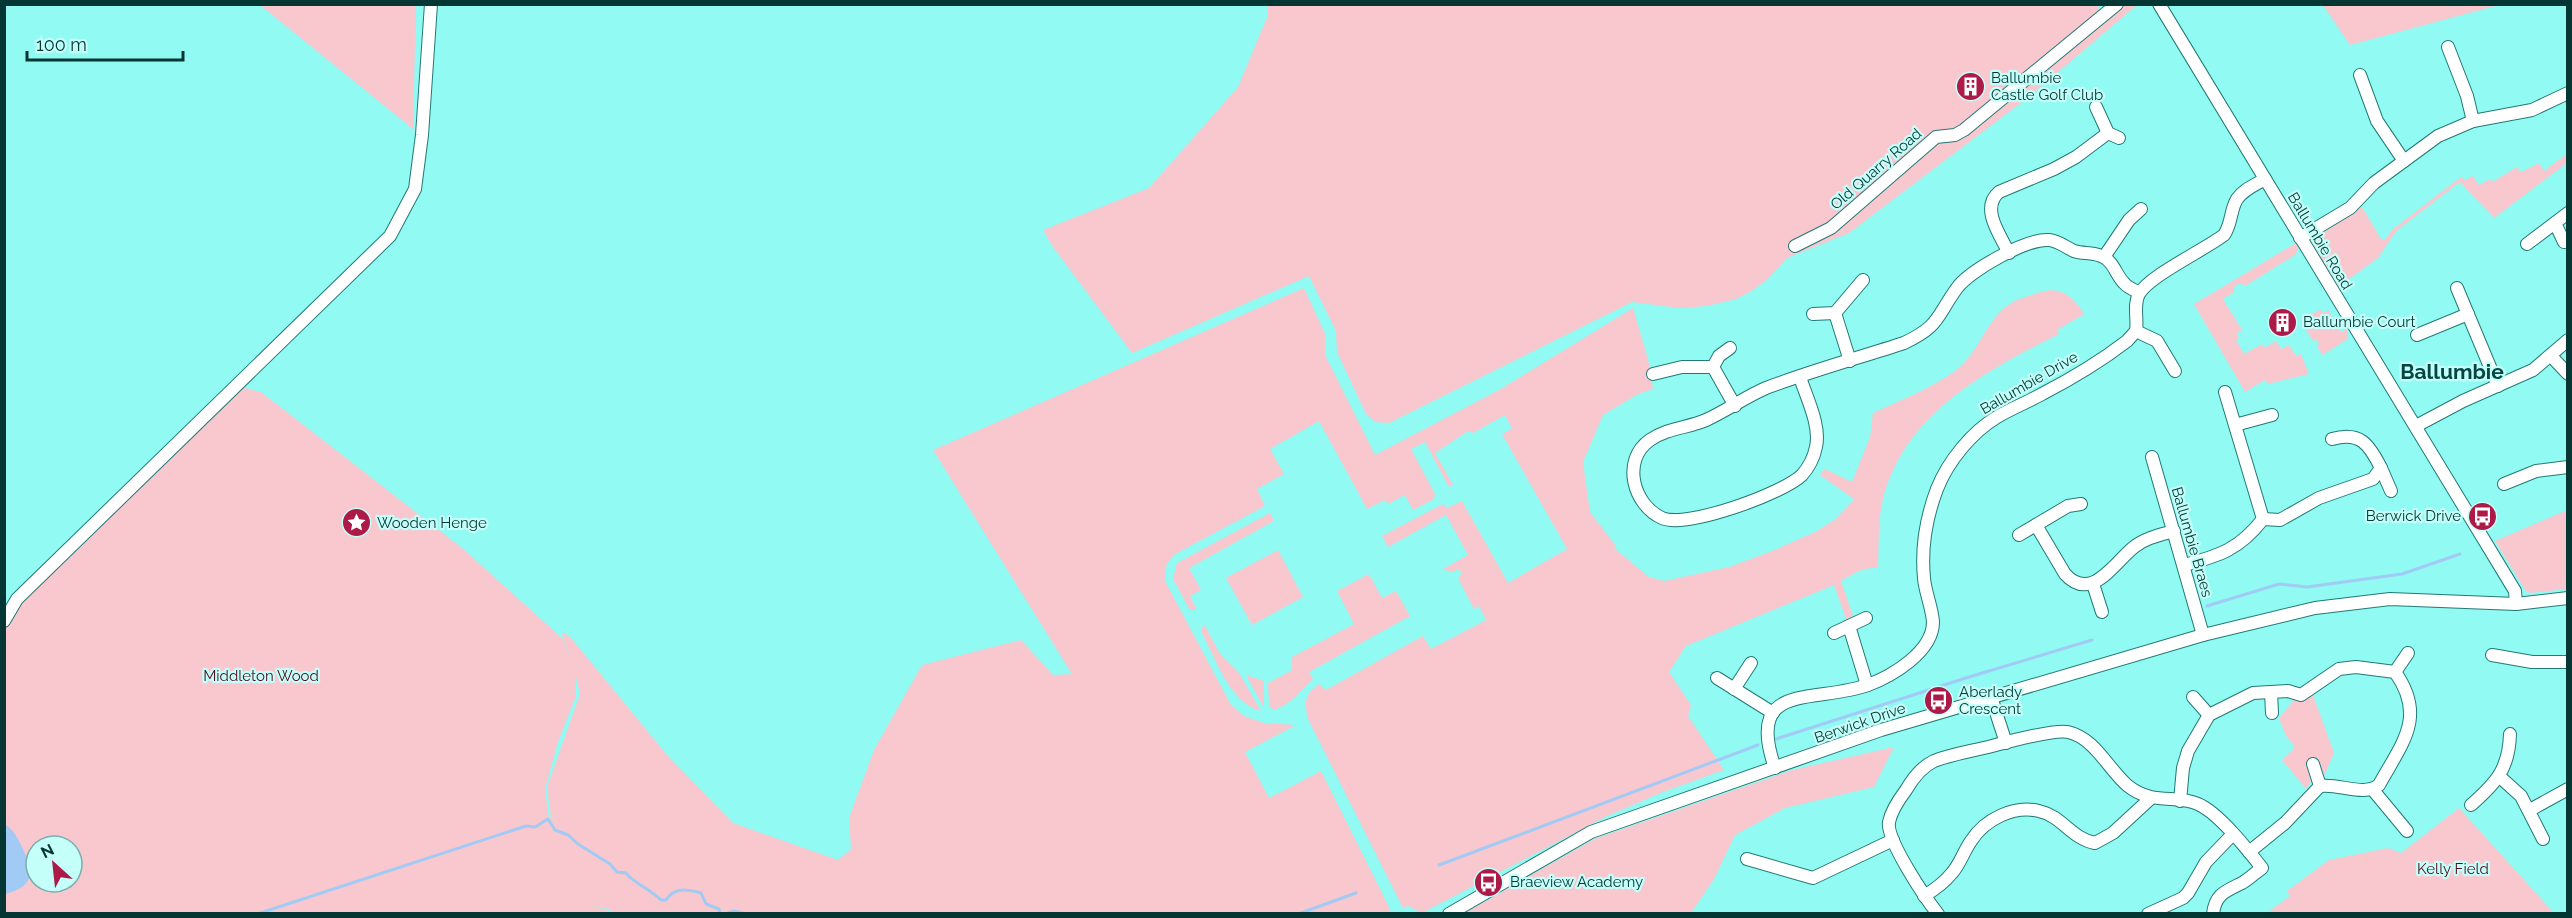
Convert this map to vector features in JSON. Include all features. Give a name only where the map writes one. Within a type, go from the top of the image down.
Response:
[{"type":"street","points":[[4,621],[17,599],[390,236],[415,189],[422,135],[431,4]]},
{"type":"street","name":"Ballumbie Road","points":[[2159,4],[2515,591],[2516,604]]},
{"type":"street","name":"Old Quarry Road","points":[[1795,246],[1831,228],[1936,137],[1955,135],[1965,130],[2112,6]]},
{"type":"street","points":[[2448,47],[2473,122]]},
{"type":"street","points":[[2360,75],[2377,121],[2404,161]]},
{"type":"street","points":[[2300,238],[2350,208],[2374,183],[2438,136],[2473,122],[2546,106],[2568,93]]},
{"type":"street","points":[[2009,253],[1993,219],[1990,206],[1992,198],[1999,192],[2054,169],[2114,135],[2096,107]]},
{"type":"street","points":[[2175,371],[2157,341],[2136,331],[2136,302],[2139,292],[2151,281],[2224,235],[2230,226],[2236,201],[2245,190],[2265,179]]},
{"type":"street","points":[[2104,257],[2129,220],[2141,209]]},
{"type":"street","points":[[2527,244],[2568,213]]},
{"type":"street","points":[[2555,223],[2564,242]]},
{"type":"street","points":[[1800,377],[1817,433],[1817,445],[1802,475],[1787,486],[1706,516],[1679,521],[1663,519],[1647,508],[1638,497],[1634,482],[1634,469],[1638,454],[1648,441],[1663,433],[1703,421],[1764,389],[1800,377],[1904,344],[1934,324],[1966,276],[1981,266],[2038,241],[2048,240],[2075,251],[2090,252],[2104,257],[2112,264],[2121,281],[2139,292]]},
{"type":"street","points":[[1813,314],[1835,313],[1863,280]]},
{"type":"street","points":[[2457,288],[2498,386]]},
{"type":"street","points":[[1835,313],[1850,361]]},
{"type":"street","points":[[2417,335],[2468,314]]},
{"type":"street","name":"Ballumbie Drive","points":[[1773,713],[1782,704],[1794,698],[1867,685],[1898,669],[1921,651],[1929,638],[1933,622],[1924,579],[1923,547],[1927,519],[1939,486],[1954,459],[1973,436],[1996,417],[2042,394],[2116,349],[2136,331]]},
{"type":"street","points":[[2416,426],[2463,401],[2534,370],[2568,340]]},
{"type":"street","points":[[1713,367],[1719,356],[1730,348]]},
{"type":"street","points":[[2551,356],[2568,374]]},
{"type":"street","points":[[1653,374],[1682,367],[1713,367]]},
{"type":"street","points":[[1713,367],[1735,406]]},
{"type":"street","points":[[2225,392],[2263,519]]},
{"type":"street","points":[[2235,425],[2272,416]]},
{"type":"street","points":[[2332,439],[2348,434],[2360,440],[2374,454],[2391,491]]},
{"type":"street","name":"Ballumbie Braes","points":[[2152,457],[2204,635]]},
{"type":"street","points":[[2504,484],[2536,471],[2568,467]]},
{"type":"street","points":[[2263,519],[2280,520],[2319,498],[2373,479],[2381,468]]},
{"type":"street","points":[[2019,536],[2068,506],[2081,504]]},
{"type":"street","points":[[2184,565],[2215,557],[2234,548],[2250,536],[2263,519]]},
{"type":"street","points":[[2036,525],[2071,581],[2081,584],[2093,584],[2143,541],[2174,531]]},
{"type":"street","points":[[2093,584],[2102,612]]},
{"type":"street","points":[[2516,604],[2568,598]]},
{"type":"street","name":"Berwick Drive","points":[[1449,914],[1591,832],[1881,730],[1990,697],[2204,635],[2314,608],[2390,599],[2516,604]]},
{"type":"street","points":[[1834,633],[1866,618]]},
{"type":"street","points":[[1849,626],[1867,685]]},
{"type":"street","points":[[2395,672],[2408,653]]},
{"type":"street","points":[[2492,655],[2532,662],[2568,662]]},
{"type":"street","points":[[1734,689],[1751,663]]},
{"type":"street","points":[[2180,801],[2183,768],[2188,751],[2209,715],[2253,693],[2288,691],[2301,694],[2339,669],[2356,667],[2395,672]]},
{"type":"street","points":[[2249,852],[2285,823],[2320,786],[2329,784],[2366,791],[2373,790],[2379,785],[2409,730],[2412,714],[2410,698],[2395,672]]},
{"type":"street","points":[[1717,678],[1773,713],[1767,726],[1767,741],[1775,768]]},
{"type":"street","points":[[2271,692],[2272,713]]},
{"type":"street","points":[[1990,697],[2006,742]]},
{"type":"street","points":[[2193,697],[2209,715]]},
{"type":"street","points":[[1937,913],[1924,896],[1893,840],[1889,823],[1901,797],[1916,774],[1934,761],[2006,742],[2065,731],[2078,735],[2129,786],[2151,798],[2196,803],[2205,808],[2234,834],[2262,868],[2243,882],[2221,893],[2214,904],[2213,914]]},
{"type":"street","points":[[2471,806],[2500,777],[2510,751],[2510,734]]},
{"type":"street","points":[[2313,764],[2320,786]]},
{"type":"street","points":[[2500,777],[2512,785],[2530,810],[2543,839]]},
{"type":"street","points":[[2530,810],[2568,789]]},
{"type":"street","points":[[2373,790],[2408,831]]},
{"type":"street","points":[[1924,896],[1937,888],[1954,871],[1976,833],[2010,811],[2029,810],[2046,813],[2062,822],[2078,837],[2095,843],[2113,832],[2151,798]]},
{"type":"street","points":[[2148,914],[2183,898],[2206,862],[2234,834]]},
{"type":"street","points":[[1747,859],[1813,878],[1893,840]]},
{"type":"green space","points":[[2098,4],[2099,11],[2107,5],[2137,5],[2026,99],[1849,233],[1787,258],[1768,279],[1750,292],[1736,299],[1707,306],[1679,308],[1632,302],[1389,423],[1375,422],[1366,414],[1337,352],[1336,331],[1309,276],[1132,353],[1053,247],[1043,230],[1149,188],[1238,87],[1268,15],[1267,5]]},
{"type":"green space","points":[[260,5],[416,5],[413,129]]},
{"type":"green space","points":[[2323,5],[2499,5],[2350,45]]},
{"type":"green space","points":[[2567,154],[2567,163],[2494,218],[2460,182],[2396,231],[2378,258],[2338,287],[2312,243],[2314,239],[2362,207],[2381,239],[2385,239],[2393,229],[2461,177],[2465,180],[2473,176],[2479,185],[2490,179],[2492,182],[2517,167],[2521,172],[2539,163],[2544,171]]},
{"type":"green space","points":[[2296,243],[2299,247],[2295,255],[2245,286],[2240,283],[2234,287],[2234,292],[2223,299],[2242,330],[2237,333],[2239,337],[2236,340],[2244,354],[2262,344],[2264,348],[2276,341],[2281,349],[2289,345],[2296,356],[2301,354],[2309,374],[2268,384],[2265,380],[2245,392],[2194,304]]},
{"type":"green space","name":"Middleton Wood","points":[[1304,288],[1325,334],[1325,355],[1375,455],[1499,390],[1633,308],[1648,359],[1653,389],[1638,394],[1603,415],[1583,462],[1590,512],[1616,546],[1614,548],[1649,577],[1664,581],[1729,567],[1815,532],[1836,519],[1854,499],[1820,475],[1825,469],[1852,482],[1870,437],[1873,413],[1925,389],[1955,371],[1970,356],[1995,319],[2010,304],[2019,299],[2051,290],[2070,297],[2084,314],[2057,330],[2059,334],[2002,364],[1948,401],[1925,423],[1905,448],[1890,477],[1881,509],[1878,568],[1854,573],[1841,581],[1853,616],[1846,619],[1834,585],[1686,646],[1669,672],[1691,705],[1688,716],[1724,770],[1663,792],[1605,817],[1422,913],[1408,906],[1403,908],[1308,719],[1306,699],[1319,684],[1326,690],[1423,636],[1431,649],[1486,620],[1479,606],[1474,609],[1458,578],[1462,575],[1459,569],[1451,572],[1443,569],[1468,555],[1446,515],[1388,547],[1382,536],[1437,507],[1444,504],[1447,508],[1462,501],[1508,583],[1567,549],[1502,434],[1512,429],[1505,415],[1473,433],[1468,431],[1435,453],[1453,485],[1449,487],[1425,442],[1411,449],[1435,494],[1434,499],[1413,510],[1405,495],[1388,504],[1385,500],[1367,509],[1319,421],[1270,449],[1284,474],[1257,489],[1265,506],[1175,554],[1165,570],[1165,581],[1231,705],[1244,716],[1264,723],[1296,725],[1245,752],[1269,798],[1321,771],[1390,909],[1389,913],[616,914],[608,909],[590,905],[607,910],[606,913],[265,913],[494,837],[257,913],[5,914],[5,621],[17,599],[236,386],[261,392],[462,548],[563,639],[572,663],[562,634],[565,633],[571,638],[667,755],[733,823],[838,860],[851,849],[849,818],[874,750],[922,665],[1021,640],[1053,675],[1072,674],[933,450]],"holes":[[[575,673],[580,694],[547,787],[551,818],[549,819],[545,789],[558,742],[576,696]]]},
{"type":"green space","points":[[2321,309],[2323,313],[2328,310],[2341,332],[2347,329],[2348,339],[2322,355],[2317,346],[2319,344],[2317,340],[2313,341],[2301,321]]},
{"type":"green space","points":[[2567,510],[2567,589],[2530,593],[2525,590],[2495,541]]},
{"type":"green space","points":[[1270,513],[1274,521],[1189,568],[1201,590],[1190,596],[1197,610],[1190,610],[1173,579],[1177,563]]},
{"type":"green space","points":[[1278,550],[1303,597],[1252,625],[1226,578]]},
{"type":"green space","points":[[1369,574],[1382,598],[1396,591],[1410,616],[1309,672],[1313,679],[1300,693],[1273,710],[1269,705],[1268,683],[1292,670],[1292,657],[1354,624],[1337,591]]},
{"type":"green space","points":[[1204,624],[1220,654],[1239,673],[1261,711],[1240,699],[1232,689],[1201,631]]},
{"type":"green space","points":[[1246,675],[1264,681],[1264,708]]},
{"type":"green space","points":[[2313,695],[2334,753],[2324,776],[2319,760],[2306,764],[2311,781],[2306,789],[2282,760],[2293,750],[2293,744],[2286,736],[2279,718],[2295,699],[2302,701]]},
{"type":"green space","points":[[1894,747],[1874,787],[1785,808],[1735,835],[1714,879],[1691,913],[1465,913],[1594,839],[1792,770]]},
{"type":"green space","name":"Kelly Field","points":[[2459,808],[2554,913],[2267,913],[2290,896],[2287,891],[2329,860],[2388,848],[2401,853]]},
{"type":"water","points":[[4,824],[17,837],[24,852],[24,885],[5,894]]},
{"type":"waterway","points":[[2207,606],[2279,584],[2307,587],[2402,574],[2460,554]]},
{"type":"waterway","points":[[1776,739],[2092,640]]},
{"type":"waterway","points":[[1439,865],[1758,745]]},
{"type":"waterway","points":[[257,914],[526,826],[535,827],[548,819],[555,830],[568,835],[610,864],[617,872],[626,873],[661,900],[666,900],[678,891],[701,893],[706,904],[719,909],[720,914]]},
{"type":"waterway","points":[[1298,914],[1356,893]]},
{"type":"waterway","points":[[725,914],[734,911],[747,914]]},
{"type":"waterway","points":[[749,914],[758,914]]},
{"type":"place","name":"Ballumbie Castle Golf Club","points":[[1970,87]]},
{"type":"place","name":"Ballumbie Court","points":[[2282,322]]},
{"type":"place","name":"Berwick Drive","points":[[2482,516]]},
{"type":"place","name":"Wooden Henge","points":[[356,523]]},
{"type":"place","name":"Aberlady Crescent","points":[[1938,701]]},
{"type":"place","name":"Braeview Academy","points":[[1489,882]]},
{"type":"district","name":"Ballumbie","points":[[2452,372]]}]
